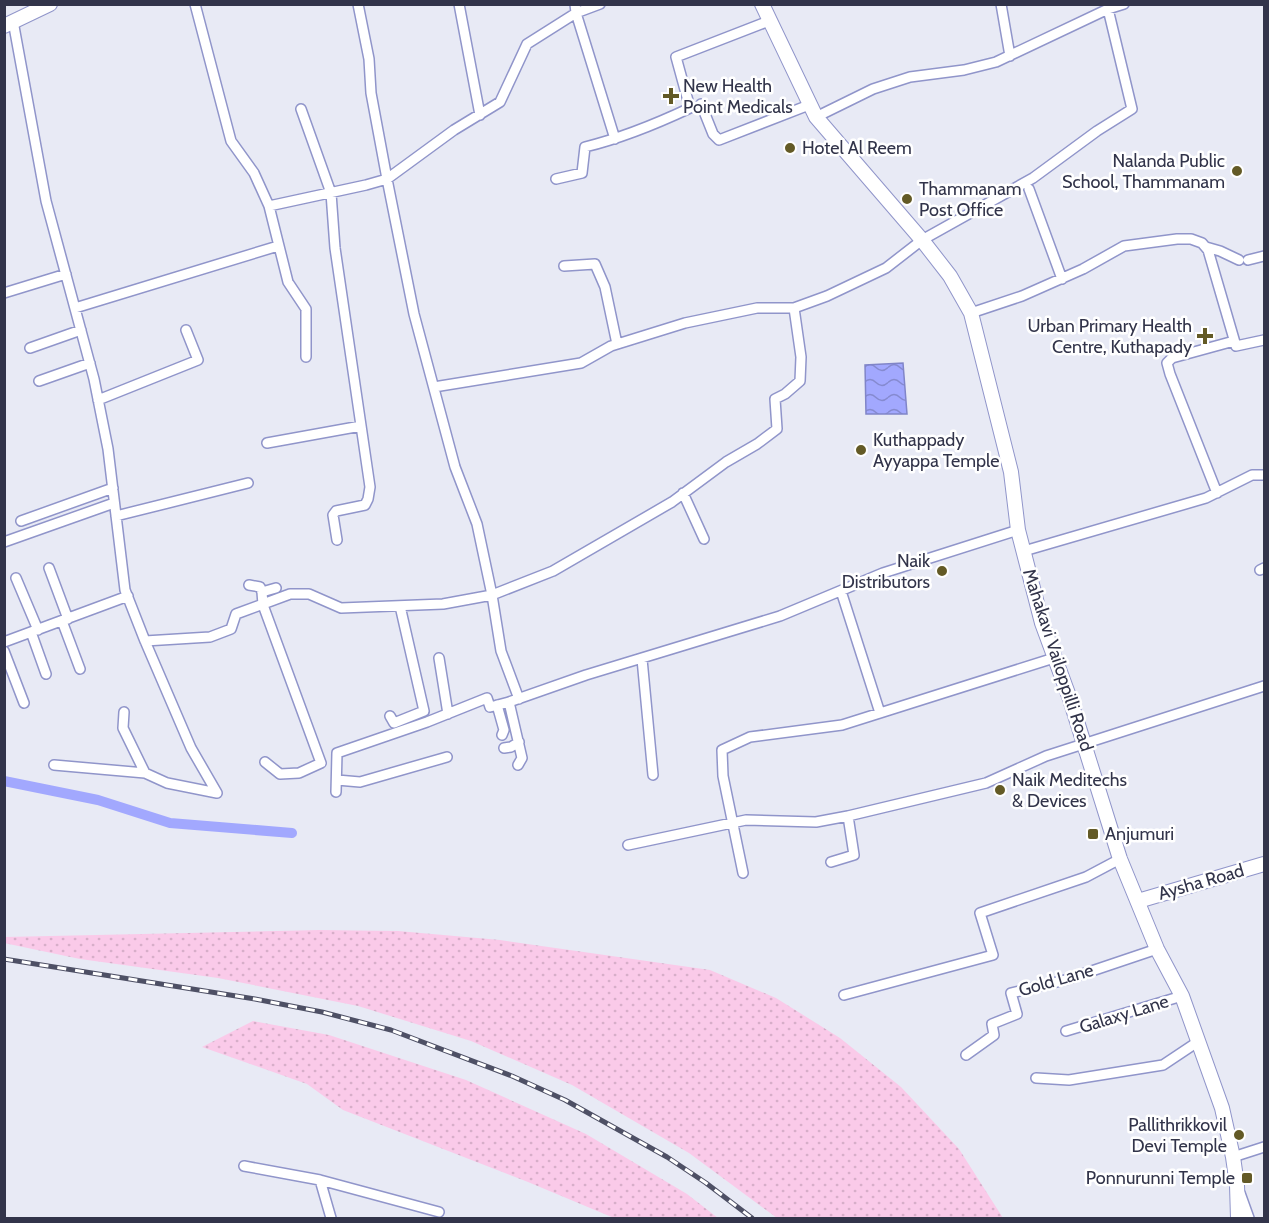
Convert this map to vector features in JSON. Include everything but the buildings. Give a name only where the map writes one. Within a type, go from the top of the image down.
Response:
[{"type":"main road","points":[[9,24],[50,4]]},
{"type":"main road","name":"Mahakavi Vailoppilli Road","points":[[762,4],[812,111],[922,240],[950,276],[971,313],[1011,472],[1018,530],[1042,623],[1084,743],[1120,859],[1157,949],[1182,996],[1222,1108],[1233,1157],[1238,1218]]},
{"type":"main road","name":"Aysha Road","points":[[1138,901],[1264,864]]},
{"type":"street","points":[[195,4],[231,141],[254,173],[268,206],[288,282],[306,309],[306,357]]},
{"type":"street","points":[[358,4],[369,59],[371,93],[414,314],[455,467],[477,524],[492,595],[501,651],[514,701],[522,758],[518,765]]},
{"type":"street","points":[[459,4],[480,115]]},
{"type":"street","points":[[268,206],[387,179],[454,130],[500,102],[527,44],[575,9],[600,4]]},
{"type":"street","points":[[1001,4],[1010,56]]},
{"type":"street","points":[[701,104],[713,134],[719,140],[910,77],[964,70],[996,62],[1108,9],[1124,4]]},
{"type":"street","points":[[575,9],[615,139]]},
{"type":"street","points":[[434,387],[581,363],[617,344],[685,323],[758,308],[794,308],[827,296],[886,268],[922,240],[1033,178],[1097,131],[1132,109],[1108,9]]},
{"type":"street","points":[[556,179],[582,173],[585,147],[659,123],[690,108],[676,57],[769,21]]},
{"type":"street","points":[[9,24],[46,201],[90,363],[108,448],[125,590],[191,748],[217,793],[167,783],[145,773],[54,765]]},
{"type":"street","points":[[301,109],[331,193],[335,248],[370,487],[365,505],[336,511],[333,514],[337,540]]},
{"type":"street","points":[[1029,189],[1062,279]]},
{"type":"street","points":[[971,313],[1023,296],[1132,244],[1191,239],[1206,247],[1244,260],[1264,256]]},
{"type":"street","points":[[75,308],[278,246]]},
{"type":"street","points":[[1206,247],[1236,346],[1264,340]]},
{"type":"street","points":[[564,266],[595,264],[605,287],[617,344]]},
{"type":"street","points":[[4,293],[66,274]]},
{"type":"street","points":[[145,641],[210,637],[231,629],[236,614],[290,594],[309,594],[341,608],[443,604],[492,595],[553,571],[683,493],[777,429],[775,399],[800,381],[801,357],[794,308]]},
{"type":"street","points":[[30,348],[81,330]]},
{"type":"street","points":[[98,400],[198,360],[186,330]]},
{"type":"street","points":[[1217,493],[1167,363],[1172,358],[1233,341]]},
{"type":"street","points":[[39,381],[90,363]]},
{"type":"street","points":[[267,443],[362,426]]},
{"type":"street","points":[[1023,551],[1206,498],[1252,475],[1264,476]]},
{"type":"street","points":[[116,516],[248,483]]},
{"type":"street","points":[[21,520],[113,488]]},
{"type":"street","points":[[683,493],[704,538]]},
{"type":"street","points":[[4,542],[114,502]]},
{"type":"street","points":[[336,792],[338,753],[487,698],[490,707],[514,701],[586,675],[780,616],[883,573],[1018,530]]},
{"type":"street","points":[[49,568],[80,669]]},
{"type":"street","points":[[16,578],[46,674]]},
{"type":"street","points":[[249,585],[260,587],[262,605],[321,763]]},
{"type":"street","points":[[262,592],[276,588]]},
{"type":"street","points":[[841,591],[880,712]]},
{"type":"street","points":[[4,642],[128,596]]},
{"type":"street","points":[[400,606],[427,722]]},
{"type":"street","points":[[4,651],[24,703]]},
{"type":"street","points":[[439,658],[448,714]]},
{"type":"street","points":[[742,873],[723,776],[722,750],[750,737],[842,725],[1054,658]]},
{"type":"street","points":[[642,659],[653,775]]},
{"type":"street","points":[[628,845],[746,820],[816,822],[986,783],[1046,756],[1264,687]]},
{"type":"street","points":[[497,705],[504,730],[502,735]]},
{"type":"street","points":[[390,716],[394,723],[424,711]]},
{"type":"street","points":[[124,712],[123,728],[145,773]]},
{"type":"street","points":[[504,748],[519,742]]},
{"type":"street","points":[[337,780],[360,782],[447,757]]},
{"type":"street","points":[[265,762],[280,774],[299,773],[321,763],[337,765]]},
{"type":"street","points":[[831,862],[854,855],[848,816]]},
{"type":"street","points":[[844,995],[993,955],[980,913],[1086,877],[1120,859]]},
{"type":"street","name":"Gold Lane","points":[[966,1055],[994,1035],[992,1024],[1017,1014],[1011,993],[1065,980],[1157,949]]},
{"type":"street","name":"Galaxy Lane","points":[[1066,1031],[1182,996]]},
{"type":"street","points":[[1036,1078],[1069,1080],[1163,1065],[1199,1041]]},
{"type":"street","points":[[1233,1157],[1264,1147]]},
{"type":"street","points":[[244,1166],[321,1180],[439,1212]]},
{"type":"street","points":[[321,1180],[331,1218]]},
{"type":"street","points":[[1237,1185],[1249,1218]]},
{"type":"shaded area","points":[[319,930],[398,931],[500,940],[710,970],[776,998],[840,1038],[901,1087],[959,1149],[1003,1218],[777,1218],[689,1153],[572,1085],[471,1041],[358,1006],[218,978],[80,959],[4,943],[5,937]]},
{"type":"shaded area","points":[[253,1021],[329,1035],[466,1080],[586,1134],[687,1194],[718,1218],[614,1218],[343,1110],[307,1084],[202,1047]]},
{"type":"water","points":[[903,363],[907,414],[866,414],[865,365]]},
{"type":"waterway","points":[[4,781],[98,800],[170,823],[292,833]]},
{"type":"railway","points":[[4,959],[255,999],[322,1012],[391,1030],[512,1076],[565,1100],[667,1157],[752,1218]]},
{"type":"place","name":"New Health Point Medicals","points":[[671,96]]},
{"type":"place","name":"Hotel Al Reem","points":[[790,148]]},
{"type":"place","name":"Nalanda Public School, Thammanam","points":[[1237,171]]},
{"type":"place","name":"Thammanam Post Office","points":[[907,199]]},
{"type":"place","name":"Urban Primary Health Centre, Kuthapady","points":[[1205,336]]},
{"type":"place","name":"Kuthappady Ayyappa Temple","points":[[861,450]]},
{"type":"place","name":"Naik Distributors","points":[[942,571]]},
{"type":"place","name":"Naik Meditechs & Devices","points":[[1000,790]]},
{"type":"place","name":"Anjumuri","points":[[1093,834]]},
{"type":"place","name":"Pallithrikkovil Devi Temple","points":[[1239,1135]]},
{"type":"place","name":"Ponnurunni Temple","points":[[1247,1178]]}]
